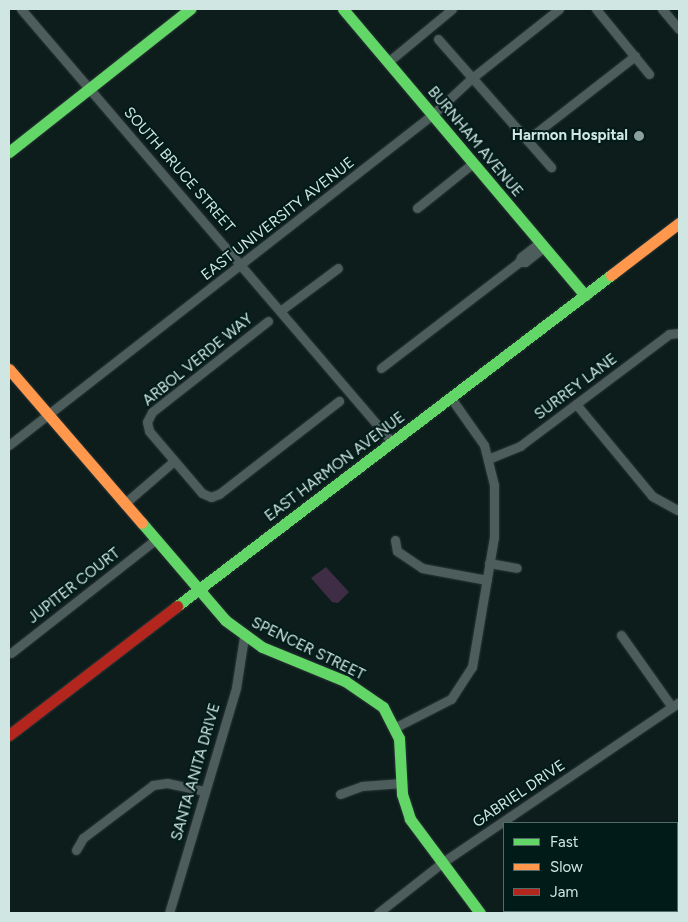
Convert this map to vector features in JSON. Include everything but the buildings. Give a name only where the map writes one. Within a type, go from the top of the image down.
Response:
[{"type":"street","name":"SOUTH BRUCE STREET","points":[[21,9],[243,265],[280,312],[392,442]]},
{"type":"street","points":[[9,152],[190,9]]},
{"type":"street","name":"BURNHAM AVENUE","points":[[343,9],[585,295]]},
{"type":"street","points":[[388,62],[452,9]]},
{"type":"street","name":"EAST UNIVERSITY AVENUE","points":[[9,445],[243,265],[432,115],[472,78],[559,9]]},
{"type":"street","points":[[596,9],[649,74]]},
{"type":"street","points":[[662,9],[679,29]]},
{"type":"street","points":[[438,39],[551,167]]},
{"type":"street","points":[[527,140],[634,56]]},
{"type":"street","points":[[418,208],[473,163]]},
{"type":"street","name":"EAST HARMON AVENUE","points":[[9,735],[196,590],[679,223]]},
{"type":"street","points":[[381,368],[519,262],[521,257],[542,245]]},
{"type":"street","points":[[280,312],[338,268]]},
{"type":"street","name":"ARBOL VERDE WAY","points":[[174,461],[149,431],[147,422],[152,412],[268,321]]},
{"type":"street","name":"SURREY LANE","points":[[488,458],[520,446],[669,334],[678,333]]},
{"type":"street","name":"SPENCER STREET","points":[[9,369],[196,590],[244,637],[346,681],[383,707],[396,728],[402,752],[402,783],[410,819],[480,913]]},
{"type":"street","points":[[396,728],[436,709],[461,687],[472,667],[487,580],[494,537],[494,485],[484,445],[451,398]]},
{"type":"street","points":[[124,504],[174,461],[202,493],[211,496],[219,494],[339,401]]},
{"type":"street","points":[[576,404],[652,496],[677,510]]},
{"type":"street","name":"JUPITER COURT","points":[[11,653],[155,540]]},
{"type":"street","points":[[394,540],[397,551],[422,568],[487,580]]},
{"type":"street","points":[[489,563],[517,568]]},
{"type":"street","points":[[621,635],[676,704]]},
{"type":"street","name":"SANTA ANITA DRIVE","points":[[169,913],[236,688],[244,637]]},
{"type":"street","name":"GABRIEL DRIVE","points":[[378,913],[443,862],[676,704]]},
{"type":"street","points":[[340,794],[362,786],[402,783]]},
{"type":"street","points":[[76,850],[83,838],[153,785],[167,784],[205,791]]},
{"type":"shaded area","points":[[326,567],[349,592],[338,603],[332,602],[311,578]]},
{"type":"traffic: fast","points":[[9,152],[190,9]]},
{"type":"traffic: fast","points":[[343,9],[585,295]]},
{"type":"traffic: fast","points":[[177,606],[611,275]]},
{"type":"traffic: fast","points":[[142,523],[225,620],[262,647],[345,681],[383,707],[399,738],[402,794],[410,819],[480,913]]},
{"type":"traffic: slow","points":[[611,275],[679,223]]},
{"type":"traffic: slow","points":[[9,369],[142,523]]},
{"type":"traffic: jam","points":[[9,735],[177,606]]},
{"type":"place","name":"Harmon Hospital","points":[[639,136]]}]
